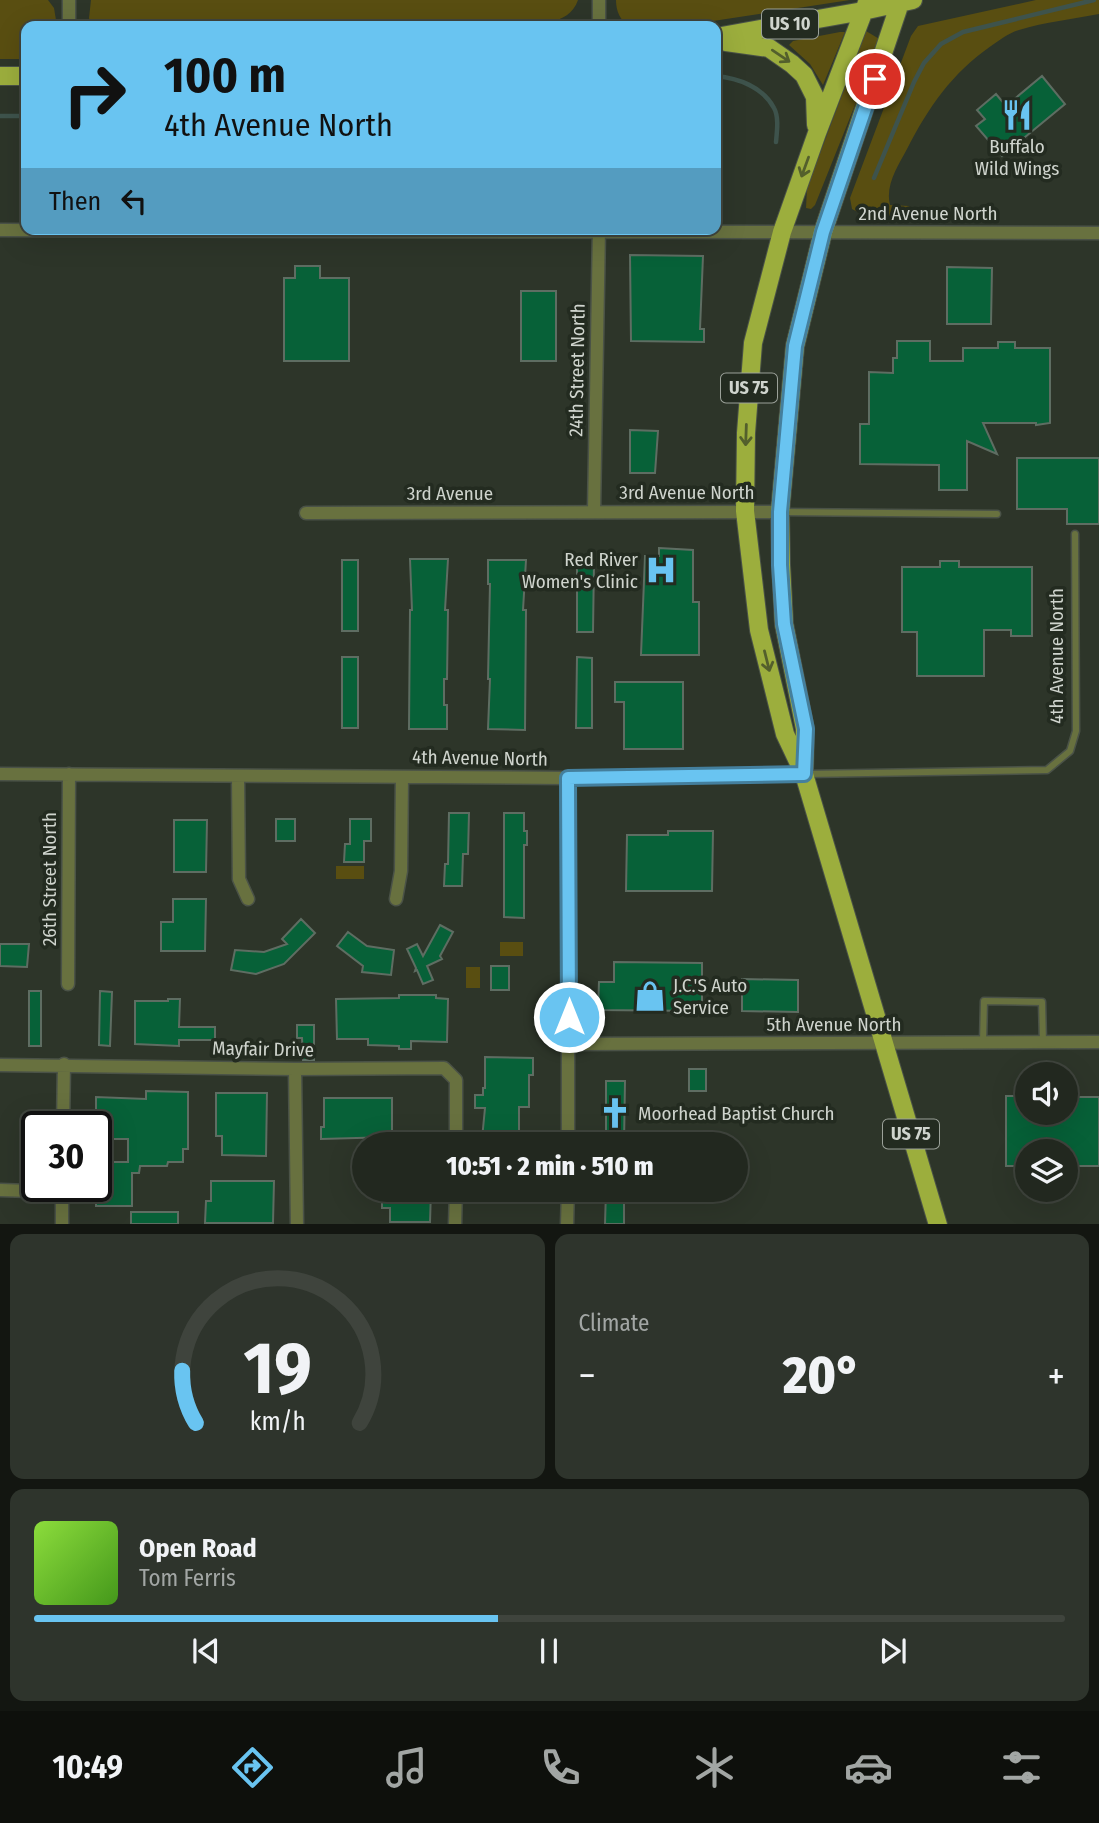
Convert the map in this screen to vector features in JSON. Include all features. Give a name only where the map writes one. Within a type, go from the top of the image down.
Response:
[{"type":"main road","name":"US 10","points":[[721,38],[866,6],[905,1]]},
{"type":"main road","name":"US 75","points":[[804,774],[806,729],[784,624],[780,512],[795,346],[823,232],[905,1]]},
{"type":"main road","name":"US 75","points":[[866,6],[782,232],[753,343],[746,433],[745,511],[759,630],[785,734],[804,774],[938,1224]]},
{"type":"main road","points":[[721,40],[769,48],[804,75],[815,97],[817,133]]},
{"type":"main road","points":[[0,76],[21,76]]},
{"type":"street","points":[[69,0],[69,21]]},
{"type":"street","points":[[599,0],[599,21]]},
{"type":"street","name":"2nd Avenue North","points":[[0,230],[21,230]]},
{"type":"street","name":"2nd Avenue North","points":[[721,231],[1099,233]]},
{"type":"street","name":"24th Street North","points":[[594,511],[599,235]]},
{"type":"street","name":"3rd Avenue North","points":[[594,511],[780,512]]},
{"type":"street","name":"3rd Avenue","points":[[306,513],[594,511]]},
{"type":"street","name":"4th Avenue North","points":[[0,774],[568,778],[804,774]]},
{"type":"street","name":"26th Street North","points":[[68,984],[69,774]]},
{"type":"street","points":[[238,777],[239,879],[248,899]]},
{"type":"street","points":[[397,899],[401,871],[402,777]]},
{"type":"street","points":[[568,778],[568,1132]]},
{"type":"street","name":"5th Avenue North","points":[[569,1044],[1099,1042]]},
{"type":"street","points":[[63,1111],[64,1064]]},
{"type":"street","name":"Mayfair Drive","points":[[0,1065],[444,1068],[456,1080],[456,1132]]},
{"type":"street","points":[[295,1069],[297,1224]]},
{"type":"street","points":[[0,1190],[21,1190]]},
{"type":"street","points":[[62,1202],[62,1224]]},
{"type":"street","points":[[456,1202],[456,1224]]},
{"type":"street","points":[[567,1224],[568,1202]]},
{"type":"lane","points":[[780,512],[997,514]]},
{"type":"lane","name":"4th Avenue North","points":[[804,774],[1047,770],[1070,751],[1076,731],[1077,698],[1075,534]]},
{"type":"lane","points":[[983,1042],[984,1001],[1042,1002],[1043,1042]]},
{"type":"shaded area","points":[[0,0],[48,0],[54,8],[56,21],[21,21],[21,59],[0,59]]},
{"type":"shaded area","points":[[91,0],[578,0],[567,15],[554,21],[90,21]]},
{"type":"shaded area","points":[[616,0],[850,0],[713,21],[624,21]]},
{"type":"shaded area","points":[[1036,0],[1099,0],[1099,14],[1019,30],[977,56],[942,92],[915,134],[893,176],[889,190],[890,205],[909,206],[911,209],[907,216],[865,216],[852,209],[850,198],[911,36],[918,26]]},
{"type":"shaded area","points":[[866,31],[881,40],[815,205],[811,209],[806,208],[807,188]]},
{"type":"shaded area","points":[[845,32],[823,85],[810,64],[789,45],[793,41]]},
{"type":"shaded area","points":[[336,866],[364,866],[364,879],[336,879]]},
{"type":"shaded area","points":[[500,942],[523,942],[523,956],[500,956]]},
{"type":"shaded area","points":[[466,967],[480,967],[480,988],[466,988]]},
{"type":"building","name":"Buffalo Wild Wings","points":[[1042,76],[1065,104],[1002,156],[976,126],[985,119],[977,110],[996,94],[1006,106]]},
{"type":"building","points":[[630,255],[703,256],[700,329],[704,329],[704,342],[631,341]]},
{"type":"building","points":[[295,266],[320,266],[320,278],[349,278],[349,361],[284,361],[284,278],[295,278]]},
{"type":"building","points":[[947,267],[992,268],[991,324],[947,324]]},
{"type":"building","points":[[521,291],[556,291],[556,361],[521,361]]},
{"type":"building","points":[[897,341],[930,341],[930,361],[963,361],[963,348],[998,348],[998,342],[1015,342],[1015,348],[1050,348],[1050,423],[983,423],[997,454],[967,441],[967,490],[939,490],[939,465],[860,464],[860,424],[869,424],[869,372],[893,373],[893,358],[897,358]]},
{"type":"building","points":[[630,430],[658,431],[655,473],[630,473]]},
{"type":"building","points":[[1017,458],[1099,458],[1099,524],[1067,524],[1067,509],[1017,509]]},
{"type":"building","points":[[659,548],[693,550],[693,602],[699,602],[699,655],[641,655],[645,556],[659,556]]},
{"type":"building","points":[[410,559],[448,559],[445,610],[448,610],[447,679],[444,679],[447,729],[409,729],[412,610]]},
{"type":"building","points":[[342,560],[358,560],[358,631],[342,631]]},
{"type":"building","points":[[488,560],[526,560],[523,610],[526,610],[525,730],[488,729]]},
{"type":"building","points":[[577,561],[594,561],[593,632],[577,632]]},
{"type":"building","points":[[940,561],[959,561],[959,567],[1032,567],[1032,636],[1011,636],[1011,630],[984,630],[984,676],[917,676],[917,632],[902,632],[902,567],[940,567]]},
{"type":"building","points":[[342,657],[358,657],[358,728],[342,728]]},
{"type":"building","points":[[577,657],[592,658],[592,728],[576,728]]},
{"type":"building","points":[[615,682],[683,682],[683,749],[624,749],[624,702],[615,702]]},
{"type":"building","points":[[449,813],[469,813],[468,854],[463,854],[462,886],[444,886],[445,864],[448,864]]},
{"type":"building","points":[[504,813],[524,813],[527,845],[524,845],[524,918],[504,917]]},
{"type":"building","points":[[276,819],[295,819],[295,841],[276,841]]},
{"type":"building","points":[[350,819],[371,819],[371,841],[364,841],[364,862],[344,862],[345,844],[350,844]]},
{"type":"building","points":[[174,820],[207,820],[206,872],[174,872]]},
{"type":"building","points":[[668,831],[713,831],[712,891],[626,891],[627,835],[668,835]]},
{"type":"building","points":[[173,899],[206,899],[205,951],[161,951],[161,922],[173,922]]},
{"type":"building","points":[[301,919],[315,933],[284,964],[256,974],[231,970],[235,950],[264,952],[287,944],[282,939]]},
{"type":"building","points":[[440,925],[453,932],[440,956],[442,959],[427,966],[433,980],[423,984],[407,949],[417,944],[423,956]]},
{"type":"building","points":[[348,932],[367,946],[394,950],[391,975],[362,972],[363,966],[337,946]]},
{"type":"building","points":[[0,944],[29,944],[27,967],[0,966]]},
{"type":"building","name":"J.C.'S Auto Service","points":[[614,962],[702,963],[702,1011],[598,1010],[599,982],[614,982]]},
{"type":"building","points":[[491,966],[509,966],[509,990],[491,990]]},
{"type":"building","points":[[742,979],[798,980],[798,1012],[742,1011]]},
{"type":"building","points":[[29,991],[41,991],[41,1046],[29,1046]]},
{"type":"building","points":[[100,991],[112,992],[110,1046],[99,1045]]},
{"type":"building","points":[[399,995],[436,995],[436,998],[448,999],[447,1042],[411,1041],[411,1049],[399,1049],[399,1046],[368,1045],[368,1039],[337,1039],[336,999],[399,998]]},
{"type":"building","points":[[180,999],[179,1027],[215,1027],[215,1040],[179,1040],[179,1046],[135,1044],[135,1001]]},
{"type":"building","points":[[297,1025],[314,1025],[314,1060],[303,1060],[302,1038],[297,1038]]},
{"type":"building","points":[[485,1057],[533,1058],[533,1075],[529,1075],[529,1107],[519,1107],[519,1132],[483,1132],[485,1108],[475,1108],[475,1095],[483,1095]]},
{"type":"building","points":[[689,1069],[706,1069],[706,1091],[689,1091]]},
{"type":"building","name":"Moorhead Baptist Church","points":[[606,1081],[625,1081],[624,1132],[606,1132]]},
{"type":"building","points":[[146,1091],[188,1092],[188,1149],[183,1149],[183,1162],[168,1162],[167,1166],[140,1166],[139,1173],[132,1173],[132,1206],[96,1206],[96,1202],[112,1202],[112,1162],[128,1162],[128,1139],[112,1139],[112,1111],[96,1111],[96,1097],[146,1099]]},
{"type":"building","points":[[216,1093],[267,1093],[266,1156],[222,1155],[222,1136],[216,1136]]},
{"type":"building","points":[[1006,1096],[1015,1096],[1015,1125],[1078,1125],[1078,1097],[1099,1097],[1099,1166],[1078,1166],[1078,1139],[1015,1139],[1015,1166],[1006,1166]]},
{"type":"building","points":[[324,1098],[392,1098],[392,1132],[352,1132],[352,1138],[321,1139],[321,1127],[324,1127]]},
{"type":"building","points":[[211,1181],[274,1181],[273,1223],[205,1223],[206,1201],[211,1201]]},
{"type":"building","points":[[382,1202],[431,1202],[430,1222],[390,1222],[390,1208],[382,1208]]},
{"type":"building","points":[[606,1202],[624,1202],[624,1224],[605,1224]]},
{"type":"building","points":[[131,1212],[178,1212],[178,1224],[131,1224]]},
{"type":"waterway","points":[[874,178],[914,82],[924,63],[941,44],[963,32],[1094,0]]},
{"type":"waterway","points":[[721,77],[757,89],[769,101],[777,116],[776,142]]},
{"type":"waterway","points":[[0,116],[21,116]]},
{"type":"place","name":"Buffalo Wild Wings","points":[[1017,115]]},
{"type":"place","name":"Red River Women's Clinic","points":[[661,570]]},
{"type":"place","name":"J.C.'S Auto Service","points":[[650,996]]},
{"type":"place","name":"Moorhead Baptist Church","points":[[615,1113]]},
{"type":"route","points":[[569,1017],[568,778],[804,774],[806,729],[784,624],[780,565],[780,512],[795,346],[823,232],[875,79]]}]
